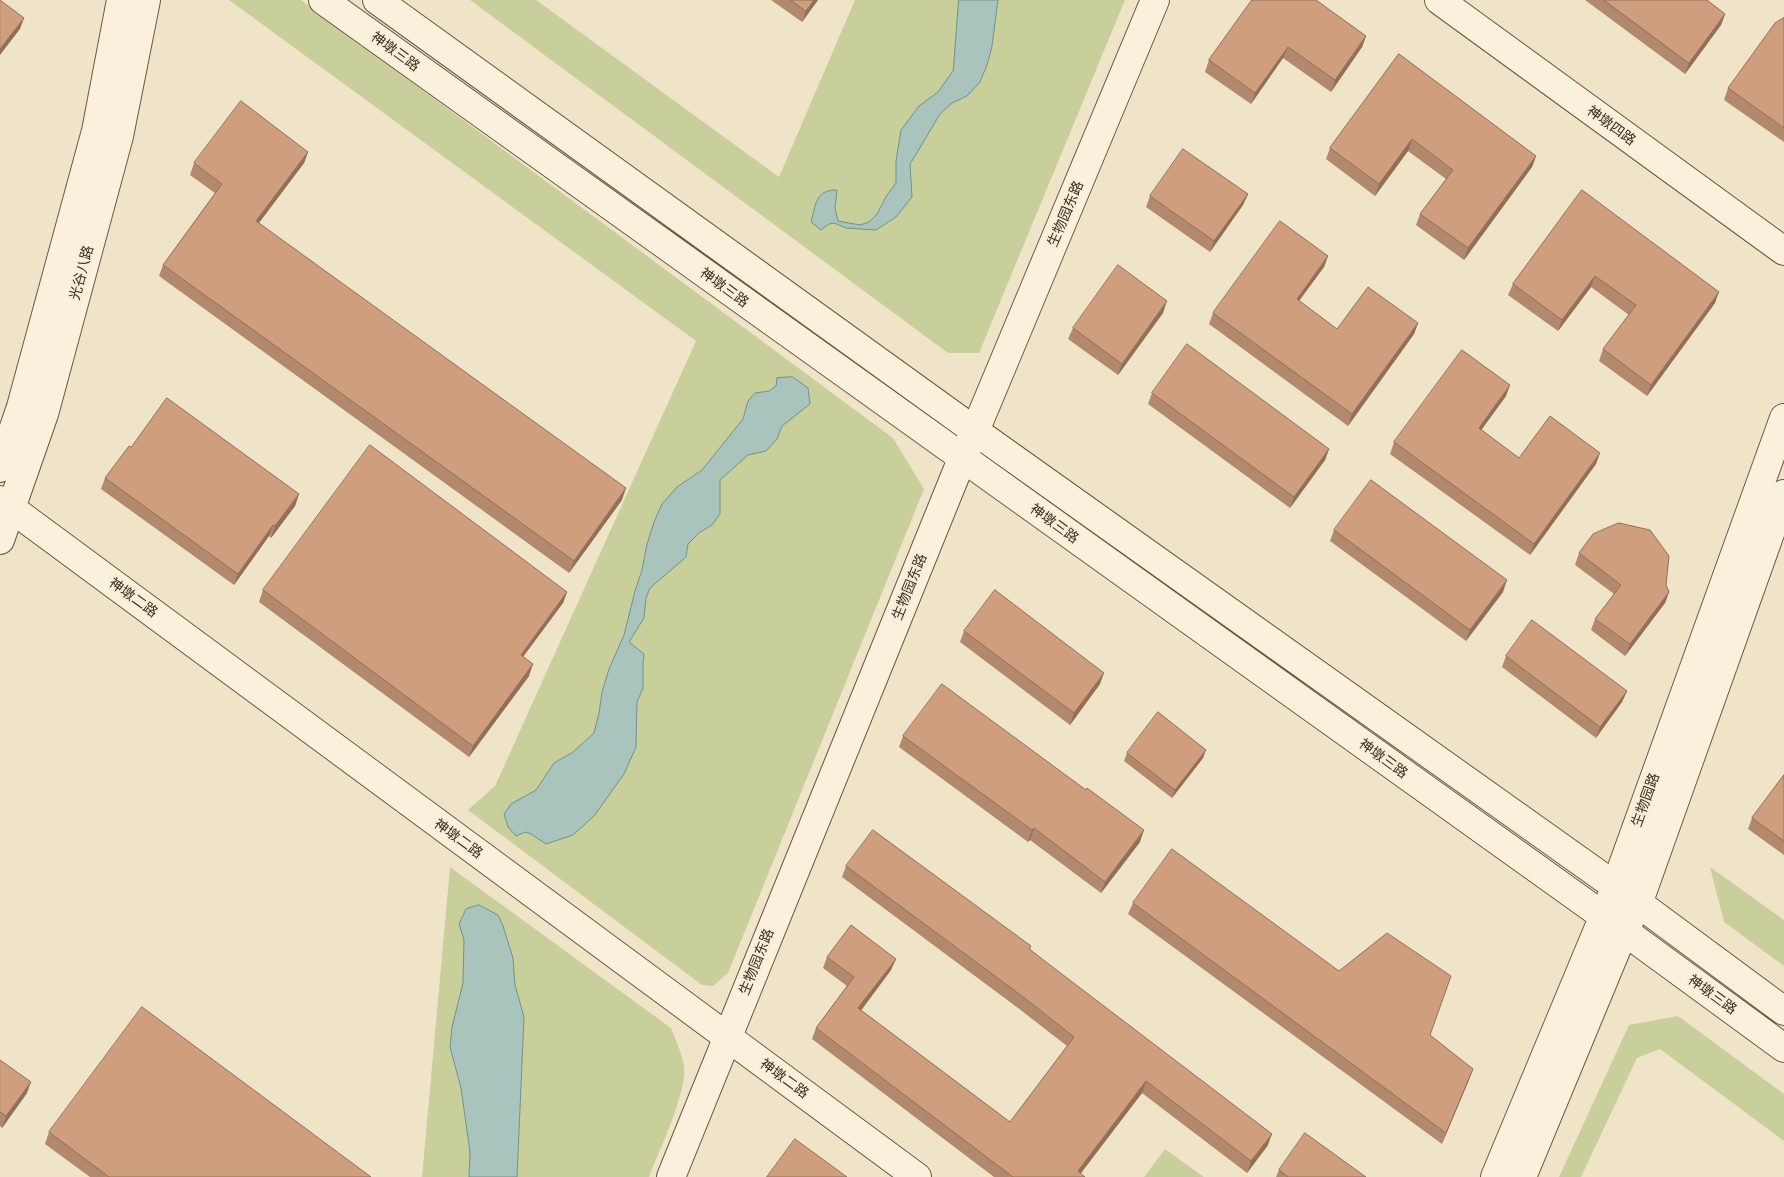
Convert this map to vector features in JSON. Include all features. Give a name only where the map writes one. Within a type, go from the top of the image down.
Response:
[{"type":"street","name":"光谷八路","points":[[0,468],[21,407],[96,131],[121,0]]},
{"type":"street","name":"光谷八路","points":[[0,540],[6,504],[44,414],[120,136],[146,0]]},
{"type":"street","name":"神墩三路","points":[[323,0],[1613,923],[1784,1048]]},
{"type":"street","points":[[377,0],[975,431],[1615,886],[1784,1011]]},
{"type":"street","name":"生物园东路","points":[[671,1177],[962,459],[1155,0]]},
{"type":"street","name":"神墩四路","points":[[1439,0],[1784,251]]},
{"type":"street","name":"生物园路","points":[[1522,1177],[1613,923],[1615,886],[1784,418]]},
{"type":"street","name":"生物园路","points":[[1495,1177],[1613,923],[1638,904],[1784,494]]},
{"type":"street","name":"神墩二路","points":[[6,504],[917,1177]]},
{"type":"green space","points":[[229,0],[301,0],[893,438],[924,489],[728,973],[713,986],[702,985],[468,810],[495,786],[696,341]]},
{"type":"green space","points":[[470,0],[536,0],[779,177],[855,0],[1125,0],[979,353],[948,353]]},
{"type":"green space","points":[[450,867],[671,1028],[684,1065],[682,1090],[666,1137],[649,1177],[422,1177]]},
{"type":"green space","points":[[1710,867],[1784,920],[1784,966],[1724,922]]},
{"type":"green space","points":[[1678,1016],[1784,1094],[1784,1141],[1660,1049],[1637,1058],[1581,1177],[1559,1177],[1629,1025]]},
{"type":"green space","points":[[1165,1149],[1204,1177],[1144,1177]]},
{"type":"water","points":[[959,0],[998,0],[992,46],[980,82],[967,96],[952,103],[940,114],[910,164],[912,197],[896,217],[876,230],[846,228],[834,223],[821,230],[811,222],[818,199],[824,192],[837,190],[835,208],[838,221],[860,225],[869,222],[877,214],[896,183],[896,161],[901,130],[919,106],[938,92],[953,71]]},
{"type":"water","points":[[793,377],[808,388],[810,404],[782,426],[777,439],[766,451],[748,455],[720,480],[720,514],[712,525],[699,533],[688,544],[686,557],[650,588],[646,598],[644,618],[629,642],[644,654],[643,688],[637,702],[636,747],[624,774],[594,816],[573,835],[546,844],[525,832],[516,836],[508,827],[504,814],[511,804],[536,790],[554,763],[573,752],[594,733],[602,692],[609,669],[624,635],[642,570],[647,544],[662,504],[677,487],[702,470],[743,419],[748,401],[755,393],[769,391],[776,386],[777,378]]},
{"type":"water","points":[[479,905],[498,915],[503,926],[513,958],[515,985],[524,1017],[517,1177],[469,1177],[470,1152],[461,1088],[450,1047],[452,1027],[463,983],[464,940],[459,924],[466,909]]},
{"type":"building","points":[[0,0],[24,18],[0,49]]},
{"type":"building","points":[[791,0],[814,0],[806,11]]},
{"type":"building","points":[[1252,0],[1316,0],[1366,36],[1335,80],[1288,47],[1255,93],[1209,60]]},
{"type":"building","points":[[1604,0],[1707,0],[1725,14],[1689,63]]},
{"type":"building","points":[[1784,18],[1784,128],[1728,88],[1775,23]]},
{"type":"building","points":[[1399,54],[1536,156],[1468,248],[1420,214],[1453,170],[1412,139],[1379,184],[1330,148]]},
{"type":"building","points":[[241,101],[308,152],[256,221],[626,488],[574,561],[163,265],[222,184],[194,163]]},
{"type":"building","points":[[1183,149],[1248,194],[1214,241],[1150,196]]},
{"type":"building","points":[[1582,190],[1719,292],[1651,385],[1603,349],[1636,305],[1595,276],[1562,320],[1513,284]]},
{"type":"building","points":[[1280,221],[1328,256],[1297,299],[1337,329],[1368,287],[1418,323],[1352,414],[1213,313]]},
{"type":"building","points":[[1118,265],[1167,301],[1122,364],[1073,328]]},
{"type":"building","points":[[1187,344],[1329,449],[1294,497],[1152,393]]},
{"type":"building","points":[[1462,350],[1510,385],[1479,428],[1519,458],[1550,416],[1600,453],[1534,544],[1394,442]]},
{"type":"building","points":[[167,398],[299,494],[275,526],[273,525],[238,574],[105,478],[129,446],[131,447]]},
{"type":"building","points":[[370,445],[567,592],[521,655],[533,664],[473,746],[263,590]]},
{"type":"building","points":[[1371,480],[1507,580],[1470,630],[1334,530]]},
{"type":"building","points":[[1619,523],[1650,530],[1669,556],[1666,585],[1669,592],[1630,644],[1595,619],[1621,585],[1579,553],[1593,534]]},
{"type":"building","points":[[995,590],[1104,673],[1074,713],[964,631]]},
{"type":"building","points":[[1532,620],[1627,691],[1600,727],[1506,656]]},
{"type":"building","points":[[942,684],[1086,790],[1087,788],[1144,830],[1105,882],[1034,828],[1032,830],[903,736]]},
{"type":"building","points":[[1158,712],[1206,750],[1175,790],[1127,753]]},
{"type":"building","points":[[1784,775],[1784,841],[1752,818]]},
{"type":"building","points":[[873,830],[1031,946],[1029,949],[1272,1134],[1251,1161],[1146,1081],[1078,1171],[1085,1177],[1013,1177],[816,1028],[854,977],[827,957],[851,925],[896,959],[858,1008],[1010,1122],[1074,1037],[1022,996],[846,866]]},
{"type":"building","points":[[1172,849],[1339,971],[1387,933],[1451,976],[1430,1035],[1473,1069],[1446,1133],[1133,903]]},
{"type":"building","points":[[142,1007],[371,1177],[109,1177],[49,1132]]},
{"type":"building","points":[[0,1060],[31,1082],[6,1116],[0,1112]]},
{"type":"building","points":[[1305,1133],[1366,1177],[1288,1177],[1279,1170]]},
{"type":"building","points":[[795,1139],[847,1177],[767,1177]]}]
